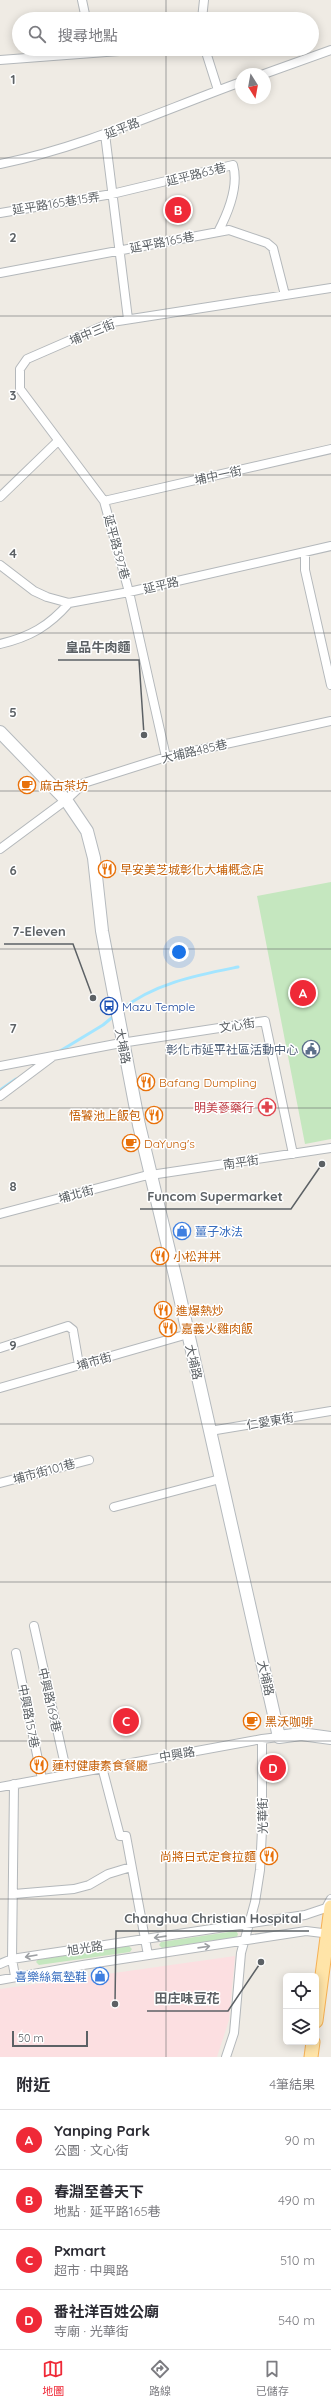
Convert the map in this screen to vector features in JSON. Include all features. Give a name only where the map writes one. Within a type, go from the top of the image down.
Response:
[{"type":"main road","points":[[0,732],[66,800]]},
{"type":"main road","name":"大埔路","points":[[66,800],[87,831],[94,858],[100,915],[121,1043],[280,1737]]},
{"type":"main road","name":"中興路","points":[[280,1737],[300,1734],[331,1738]]},
{"type":"main road","points":[[318,2009],[330,1934],[331,1907]]},
{"type":"main road","points":[[311,2057],[313,2045]]},
{"type":"street","points":[[82,0],[85,12]]},
{"type":"street","points":[[203,12],[204,0]]},
{"type":"street","points":[[319,54],[331,50]]},
{"type":"street","points":[[0,60],[37,56]]},
{"type":"street","points":[[207,56],[218,90]]},
{"type":"street","points":[[271,71],[314,56]]},
{"type":"street","name":"延平路","points":[[0,164],[29,158],[105,134],[235,84]]},
{"type":"street","points":[[105,134],[118,251],[128,319]]},
{"type":"street","name":"延平路63巷","points":[[112,194],[233,165],[236,176],[226,218],[218,232]]},
{"type":"street","name":"延平路165巷15弄","points":[[0,213],[112,194]]},
{"type":"street","name":"延平路165巷","points":[[0,273],[229,230],[267,243],[273,248],[285,295]]},
{"type":"street","name":"埔中三街","points":[[104,501],[20,389],[20,369],[27,359],[112,322],[331,288]]},
{"type":"street","points":[[0,497],[58,441]]},
{"type":"street","name":"埔中一街","points":[[104,501],[331,449]]},
{"type":"street","name":"延平路397巷","points":[[104,501],[129,592],[142,657],[166,757]]},
{"type":"street","name":"延平路","points":[[0,564],[34,590],[47,597],[69,603],[129,592],[331,546]]},
{"type":"street","points":[[305,552],[305,570],[331,685]]},
{"type":"street","points":[[0,644],[24,638],[56,618],[69,603]]},
{"type":"street","name":"大埔路485巷","points":[[0,849],[66,800],[84,783],[166,757],[331,721]]},
{"type":"street","name":"文心街","points":[[121,1043],[265,1021],[293,1154]]},
{"type":"street","points":[[0,1066],[121,1043]]},
{"type":"street","points":[[0,1096],[54,1055]]},
{"type":"street","name":"南平街","points":[[152,1175],[331,1148]]},
{"type":"street","name":"埔北街","points":[[0,1214],[152,1175]]},
{"type":"street","points":[[0,1348],[68,1326],[73,1330],[79,1366]]},
{"type":"street","name":"埔市街","points":[[0,1388],[188,1334]]},
{"type":"street","name":"仁愛東街","points":[[210,1431],[331,1411]]},
{"type":"street","name":"埔市街101巷","points":[[0,1483],[89,1460]]},
{"type":"street","points":[[114,1506],[220,1479]]},
{"type":"street","name":"中興路169巷","points":[[34,1626],[67,1774]]},
{"type":"street","name":"中興路157巷","points":[[16,1653],[42,1779]]},
{"type":"street","name":"中興路","points":[[0,1787],[262,1738],[280,1737]]},
{"type":"street","name":"光華街","points":[[226,2057],[234,2033],[244,1941],[255,1902],[261,1862],[262,1738]]},
{"type":"street","points":[[102,1767],[120,1836],[126,1836],[148,1955]]},
{"type":"street","points":[[14,1784],[14,1894],[12,1959],[15,1976]]},
{"type":"street","points":[[14,1894],[74,1889],[89,1885],[108,1874],[131,1867]]},
{"type":"street","name":"旭光路","points":[[0,1964],[12,1959],[249,1924],[317,1912],[326,1908],[331,1900]]},
{"type":"street","name":"旭光路","points":[[0,1980],[15,1976],[306,1931],[330,1934]]},
{"type":"shaded area","points":[[235,1956],[229,2020],[217,2057],[0,2057],[0,1989]]},
{"type":"green space","points":[[331,882],[331,1139],[305,1144],[257,896]]},
{"type":"green space","points":[[236,1931],[238,1934],[237,1937],[162,1948],[159,1945],[161,1942]]},
{"type":"green space","points":[[129,1946],[132,1949],[130,1952],[39,1965],[36,1962],[39,1958]]},
{"type":"waterway","points":[[121,1010],[148,993],[177,981],[238,967]]},
{"type":"waterway","points":[[60,1051],[103,1025],[115,1015]]},
{"type":"waterway","points":[[0,1090],[16,1079]]},
{"type":"place","name":"春淵至善天下","points":[[178,210]]},
{"type":"place","name":"皇品牛肉麵","points":[[144,735]]},
{"type":"place","name":"麻古茶坊","points":[[27,785]]},
{"type":"place","name":"早安美芝城彰化大埔概念店","points":[[107,869]]},
{"type":"place","name":"Yanping Park","points":[[303,993]]},
{"type":"place","name":"7-Eleven","points":[[93,998]]},
{"type":"place","name":"Mazu Temple","points":[[109,1006]]},
{"type":"place","name":"彰化市延平社區活動中心","points":[[311,1049]]},
{"type":"place","name":"Bafang Dumpling","points":[[146,1082]]},
{"type":"place","name":"明美蔘藥行","points":[[267,1107]]},
{"type":"place","name":"悟饕池上飯包","points":[[154,1115]]},
{"type":"place","name":"DaYung's","points":[[131,1143]]},
{"type":"place","name":"Funcom Supermarket","points":[[322,1164]]},
{"type":"place","name":"薑子冰法","points":[[182,1231]]},
{"type":"place","name":"小松丼丼","points":[[160,1256]]},
{"type":"place","name":"進爆熱炒","points":[[163,1310]]},
{"type":"place","name":"嘉義火雞肉飯","points":[[168,1328]]},
{"type":"place","name":"Pxmart","points":[[126,1721]]},
{"type":"place","name":"黑沃咖啡","points":[[252,1721]]},
{"type":"place","name":"蓮村健康素食餐廳","points":[[39,1765]]},
{"type":"place","name":"番社洋百姓公廟","points":[[273,1768]]},
{"type":"place","name":"尚將日式定食拉麵","points":[[269,1856]]},
{"type":"place","name":"田庄味豆花","points":[[261,1962]]},
{"type":"place","name":"喜樂絲氣墊鞋","points":[[100,1976]]},
{"type":"place","name":"Changhua Christian Hospital","points":[[115,2004]]}]
